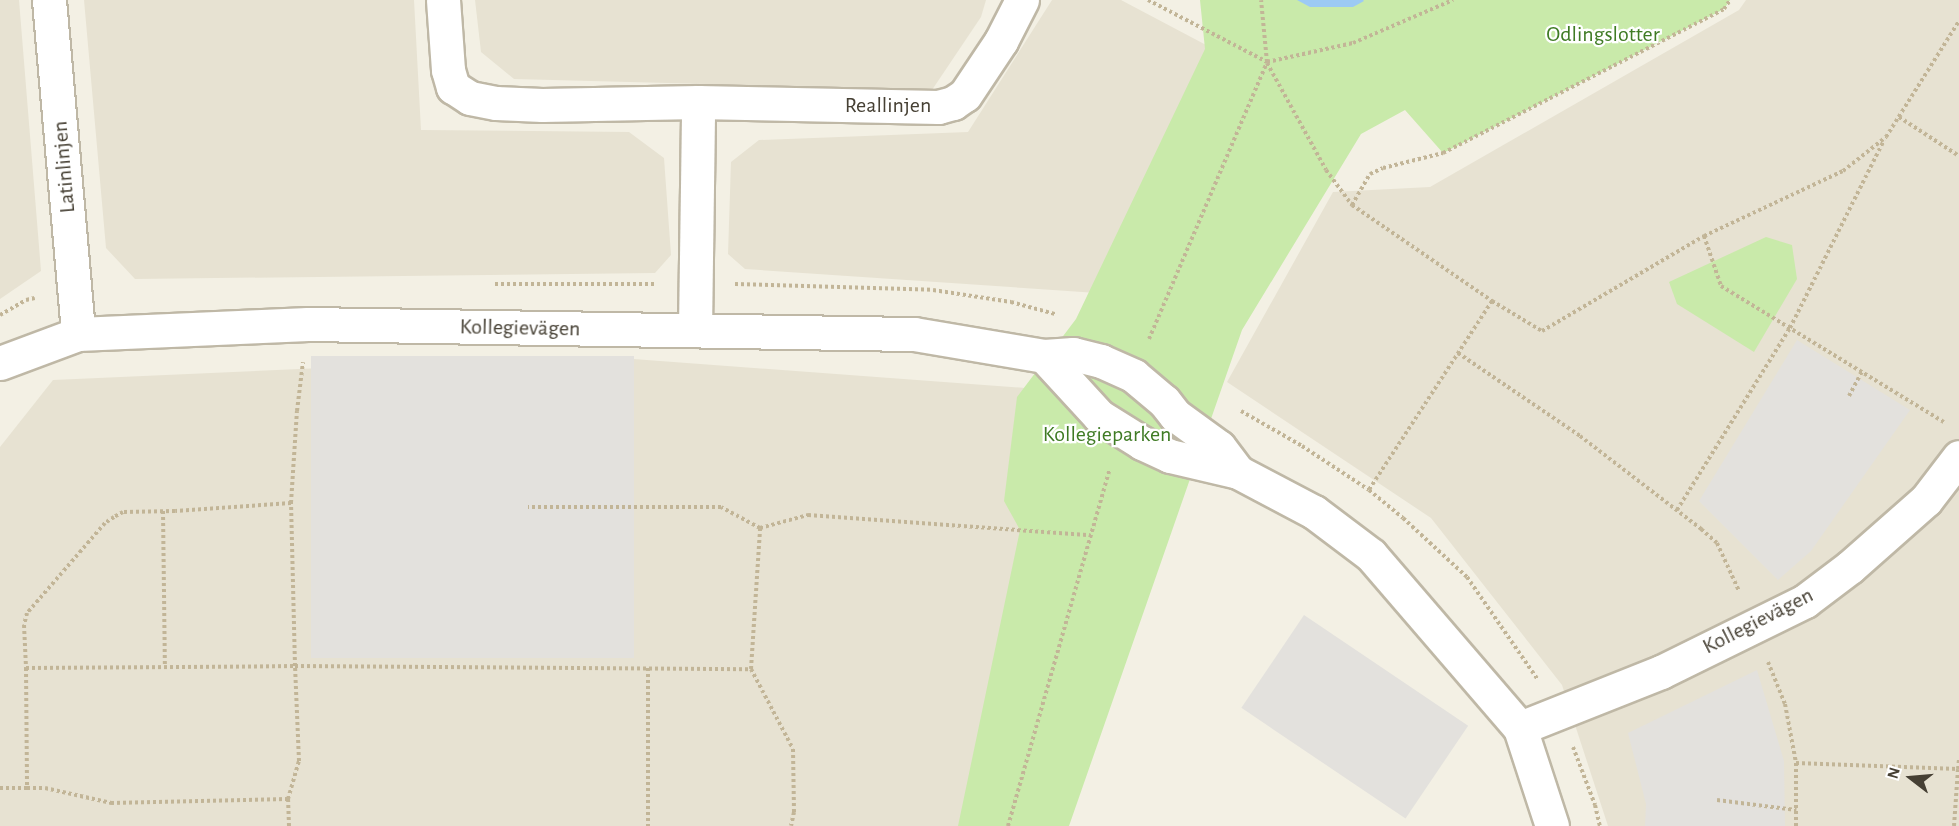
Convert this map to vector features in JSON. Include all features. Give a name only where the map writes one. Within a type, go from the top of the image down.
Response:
[{"type":"street","name":"Latinlinjen","points":[[49,0],[78,334]]},
{"type":"street","name":"Reallinjen","points":[[443,0],[448,70],[453,87],[470,98],[496,103],[542,105],[698,102],[938,107],[953,103],[964,95],[995,49],[1022,0]]},
{"type":"street","points":[[694,330],[698,102]]},
{"type":"street","name":"Kollegievägen","points":[[0,363],[78,334],[308,324],[914,334],[1044,356],[1073,354],[1101,361],[1134,376],[1164,401],[1175,415],[1218,447],[1238,472]]},
{"type":"street","name":"Kollegievägen","points":[[1044,356],[1099,416],[1121,430],[1170,456],[1238,472],[1314,512],[1371,555],[1520,728],[1552,826]]},
{"type":"street","name":"Kollegievägen","points":[[1520,728],[1661,672],[1754,624],[1805,602],[1850,567],[1926,500],[1959,457]]},
{"type":"path","points":[[1148,0],[1267,62],[1353,44],[1454,0]]},
{"type":"path","points":[[1261,0],[1267,62],[1326,170],[1352,205],[1492,301],[1542,331],[1704,236],[1843,171],[1886,137]]},
{"type":"path","points":[[1352,205],[1370,174],[1383,168],[1443,153],[1724,9],[1730,0]]},
{"type":"path","points":[[1677,510],[1790,328],[1886,137],[1959,21]]},
{"type":"path","points":[[1134,376],[1267,62]]},
{"type":"path","points":[[1899,117],[1959,156]]},
{"type":"path","points":[[1704,236],[1721,286],[1949,426]]},
{"type":"path","points":[[493,284],[695,284],[933,290],[1011,302],[1065,316]]},
{"type":"path","points":[[0,315],[26,300],[74,291]]},
{"type":"path","points":[[1368,490],[1492,301]]},
{"type":"path","points":[[289,826],[288,799],[299,761],[291,503],[297,411],[308,324]]},
{"type":"path","points":[[1138,337],[1148,340],[1157,347]]},
{"type":"path","points":[[1458,353],[1581,436],[1718,543],[1754,624],[1785,704],[1796,763],[1796,826]]},
{"type":"path","points":[[1848,396],[1862,372]]},
{"type":"path","points":[[1236,408],[1302,446],[1368,490],[1467,578],[1560,712],[1595,805],[1600,826]]},
{"type":"path","points":[[1008,826],[1121,430]]},
{"type":"path","points":[[27,788],[24,625],[27,613],[105,523],[123,512],[291,503]]},
{"type":"path","points":[[528,507],[721,507],[760,528],[808,515],[1090,535]]},
{"type":"path","points":[[163,511],[165,667]]},
{"type":"path","points":[[760,528],[751,669],[793,749],[794,812],[791,826]]},
{"type":"path","points":[[26,668],[295,666],[751,669]]},
{"type":"path","points":[[648,668],[648,826]]},
{"type":"path","points":[[1954,826],[1959,760]]},
{"type":"path","points":[[1796,763],[1958,769]]},
{"type":"path","points":[[0,788],[45,788],[111,803],[288,799]]},
{"type":"path","points":[[1717,800],[1797,810]]},
{"type":"shaded area","points":[[0,0],[19,0],[41,271],[0,299]]},
{"type":"shaded area","points":[[84,0],[414,0],[421,130],[629,132],[664,158],[671,255],[655,273],[135,279],[106,248]]},
{"type":"shaded area","points":[[475,0],[986,0],[981,17],[932,90],[514,79],[481,52]]},
{"type":"shaded area","points":[[1052,0],[1121,0],[1208,46],[1097,293],[745,269],[728,254],[731,162],[759,140],[968,132]]},
{"type":"shaded area","points":[[1746,0],[1959,0],[1959,826],[1608,826],[1562,685],[1431,518],[1227,382],[1333,192],[1430,187],[1739,10]]},
{"type":"shaded area","points":[[1797,340],[1910,410],[1811,551],[1778,580],[1699,501]]},
{"type":"shaded area","points":[[311,356],[634,356],[634,658],[311,658]]},
{"type":"shaded area","points":[[593,356],[1026,388],[1080,442],[971,826],[0,826],[0,447],[53,380]]},
{"type":"shaded area","points":[[1304,615],[1468,726],[1406,819],[1241,708]]},
{"type":"shaded area","points":[[1757,670],[1784,761],[1785,826],[1645,826],[1646,804],[1628,733]]},
{"type":"green space","name":"Kollegieparken","points":[[1200,0],[1730,0],[1724,9],[1443,153],[1405,110],[1361,134],[1242,330],[1069,826],[958,826],[1020,530],[1004,501],[1017,397],[1076,319],[1205,49]]},
{"type":"green space","points":[[1766,237],[1792,245],[1797,279],[1754,352],[1677,304],[1669,282]]},
{"type":"water","points":[[1297,0],[1364,1],[1353,7],[1310,7]]},
{"type":"park label","name":"Odlingslotter","points":[[1603,35]]}]
